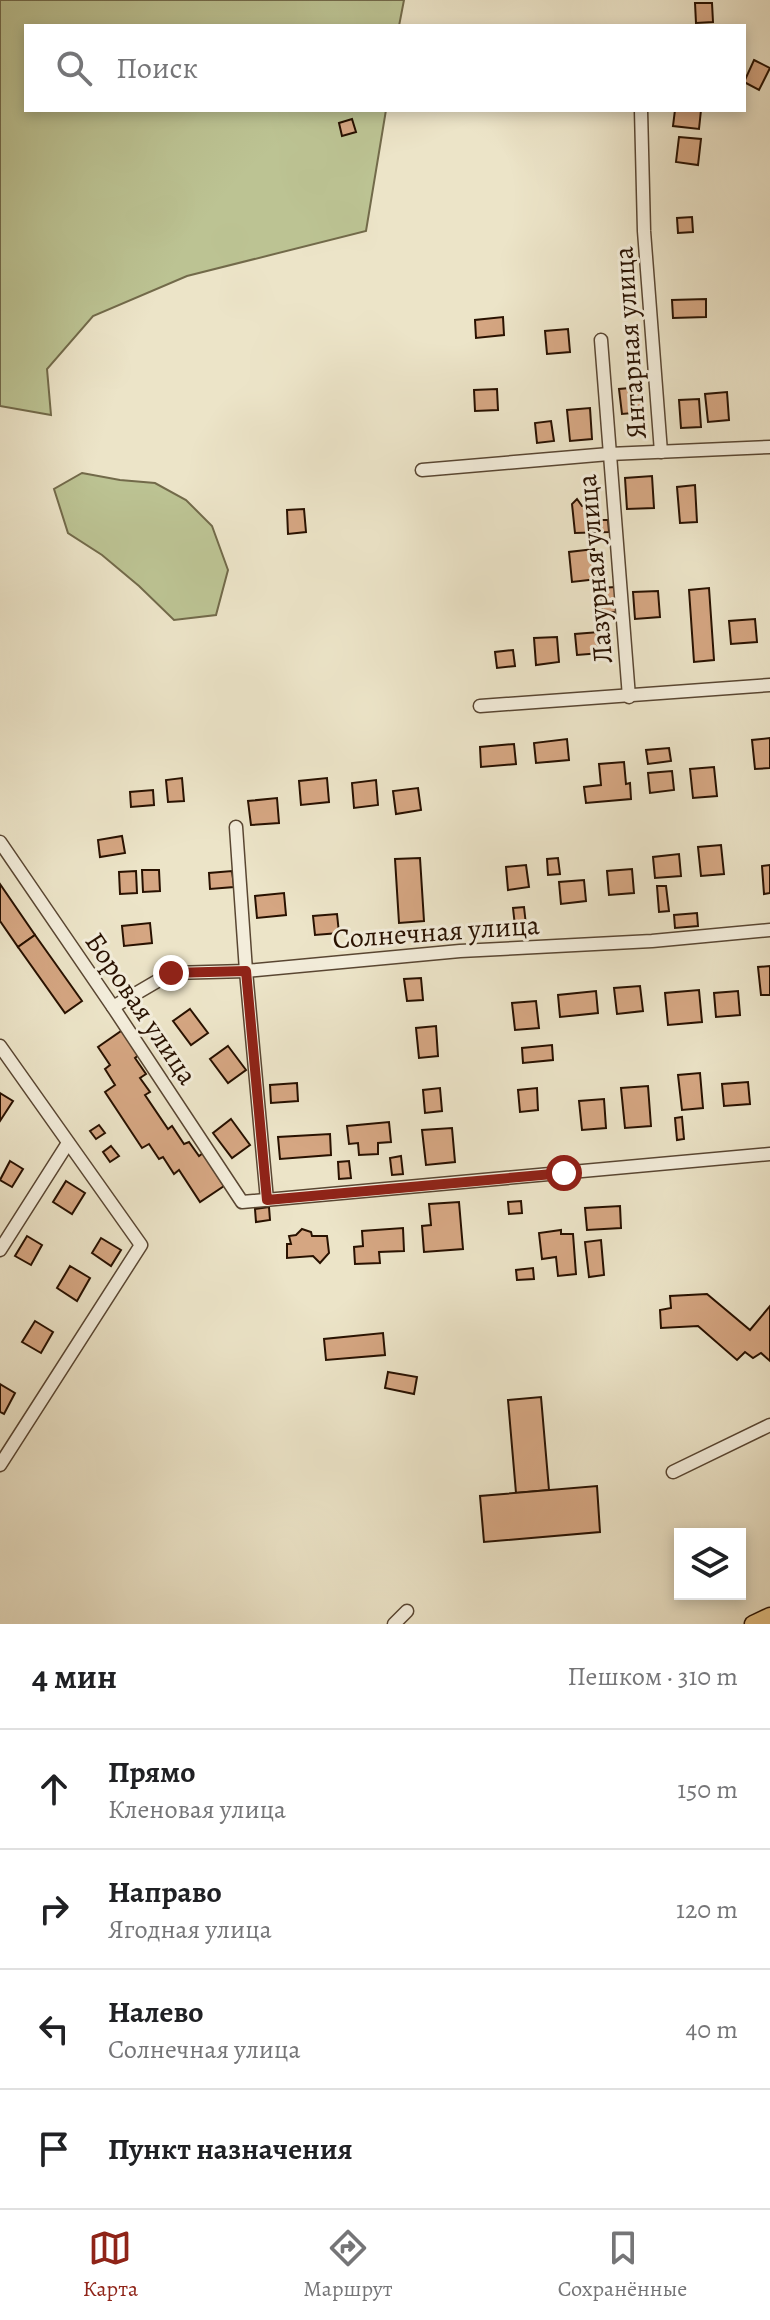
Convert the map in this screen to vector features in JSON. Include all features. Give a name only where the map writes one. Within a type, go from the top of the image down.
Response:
[{"type":"main road","points":[[753,1624],[770,1616]]},
{"type":"street","name":"Янтарная улица","points":[[641,112],[644,231],[661,452]]},
{"type":"street","points":[[422,470],[609,454],[601,340]]},
{"type":"street","name":"Лазурная улица","points":[[629,697],[609,454],[770,447]]},
{"type":"street","points":[[480,706],[770,685]]},
{"type":"street","points":[[236,827],[267,1200],[770,1154]]},
{"type":"street","name":"Боровая улица","points":[[0,842],[242,1202],[267,1200]]},
{"type":"street","name":"Солнечная улица","points":[[113,1007],[171,973],[246,971],[460,951],[652,941],[770,930]]},
{"type":"street","points":[[0,1465],[141,1245],[1,1052]]},
{"type":"street","points":[[0,1250],[68,1143]]},
{"type":"street","points":[[673,1472],[770,1425]]},
{"type":"street","points":[[394,1624],[407,1611]]},
{"type":"green space","points":[[0,0],[404,0],[399,24],[24,24],[24,112],[386,112],[366,231],[187,276],[93,316],[47,369],[51,415],[0,406]]},
{"type":"green space","points":[[82,473],[155,483],[186,500],[212,526],[228,570],[216,615],[174,620],[102,555],[68,533],[54,489]]},
{"type":"building","points":[[695,3],[712,3],[713,22],[696,23]]},
{"type":"building","points":[[754,60],[770,68],[759,90],[746,83]]},
{"type":"building","points":[[675,112],[701,112],[699,129],[673,126]]},
{"type":"building","points":[[352,119],[356,132],[342,136],[339,123]]},
{"type":"building","points":[[679,137],[701,139],[698,165],[676,162]]},
{"type":"building","points":[[692,217],[693,232],[678,233],[677,218]]},
{"type":"building","points":[[706,299],[706,317],[673,318],[672,300]]},
{"type":"building","points":[[503,317],[504,335],[476,338],[475,320]]},
{"type":"building","points":[[568,329],[570,352],[547,354],[545,331]]},
{"type":"building","points":[[641,387],[643,412],[622,414],[619,389]]},
{"type":"building","points":[[497,389],[498,410],[475,411],[474,390]]},
{"type":"building","points":[[727,392],[729,420],[708,422],[705,394]]},
{"type":"building","points":[[699,399],[701,427],[681,428],[679,400]]},
{"type":"building","points":[[590,408],[592,439],[570,441],[567,410]]},
{"type":"building","points":[[551,421],[554,441],[537,443],[535,423]]},
{"type":"building","points":[[652,476],[654,508],[627,509],[625,478]]},
{"type":"building","points":[[695,485],[697,522],[680,523],[677,487]]},
{"type":"building","points":[[577,499],[582,506],[596,505],[598,520],[608,520],[609,532],[575,533],[572,504]]},
{"type":"building","points":[[304,509],[306,532],[288,534],[287,510]]},
{"type":"building","points":[[594,549],[597,579],[572,582],[569,552]]},
{"type":"building","points":[[615,587],[617,612],[602,613],[600,588]]},
{"type":"building","points":[[709,588],[714,660],[694,662],[689,590]]},
{"type":"building","points":[[658,591],[660,617],[635,619],[633,592]]},
{"type":"building","points":[[755,619],[757,642],[731,644],[729,621]]},
{"type":"building","points":[[599,632],[601,653],[577,655],[575,634]]},
{"type":"building","points":[[557,637],[559,662],[536,665],[534,638]]},
{"type":"building","points":[[513,650],[515,666],[497,668],[495,652]]},
{"type":"building","points":[[770,738],[770,768],[755,769],[752,740]]},
{"type":"building","points":[[567,739],[569,760],[536,763],[534,743]]},
{"type":"building","points":[[514,744],[516,764],[481,767],[480,747]]},
{"type":"building","points":[[669,748],[671,761],[648,764],[646,750]]},
{"type":"building","points":[[624,762],[631,799],[586,803],[584,787],[601,785],[599,764]]},
{"type":"building","points":[[714,767],[717,796],[693,798],[690,769]]},
{"type":"building","points":[[672,771],[674,790],[650,793],[648,773]]},
{"type":"building","points":[[182,778],[184,801],[168,802],[166,780]]},
{"type":"building","points":[[327,778],[329,802],[301,805],[299,781]]},
{"type":"building","points":[[376,780],[378,805],[354,808],[352,783]]},
{"type":"building","points":[[418,788],[421,810],[396,814],[393,791]]},
{"type":"building","points":[[153,790],[154,805],[131,807],[130,792]]},
{"type":"building","points":[[277,798],[279,823],[251,825],[248,801]]},
{"type":"building","points":[[122,836],[125,853],[100,857],[98,840]]},
{"type":"building","points":[[721,845],[724,874],[701,876],[698,847]]},
{"type":"building","points":[[679,854],[681,876],[655,878],[653,857]]},
{"type":"building","points":[[420,858],[424,921],[399,923],[395,859]]},
{"type":"building","points":[[558,858],[560,874],[548,875],[547,859]]},
{"type":"building","points":[[526,865],[529,887],[508,890],[506,867]]},
{"type":"building","points":[[770,865],[770,893],[764,894],[762,866]]},
{"type":"building","points":[[632,869],[634,893],[609,895],[607,871]]},
{"type":"building","points":[[142,870],[159,870],[160,891],[143,892]]},
{"type":"building","points":[[136,871],[137,893],[120,894],[119,872]]},
{"type":"building","points":[[232,871],[234,887],[210,889],[209,873]]},
{"type":"building","points":[[584,880],[586,901],[561,904],[559,882]]},
{"type":"building","points":[[0,884],[35,935],[18,947],[0,921]]},
{"type":"building","points":[[657,886],[666,886],[669,911],[659,912]]},
{"type":"building","points":[[284,893],[286,915],[257,918],[255,896]]},
{"type":"building","points":[[524,907],[526,925],[515,926],[513,908]]},
{"type":"building","points":[[697,913],[698,926],[675,928],[674,915]]},
{"type":"building","points":[[337,914],[339,933],[315,935],[313,916]]},
{"type":"building","points":[[150,923],[152,943],[124,946],[122,926]]},
{"type":"building","points":[[35,935],[82,1001],[65,1013],[18,947]]},
{"type":"building","points":[[770,966],[770,995],[761,995],[758,967]]},
{"type":"building","points":[[421,978],[423,1000],[407,1001],[404,979]]},
{"type":"building","points":[[640,986],[643,1011],[617,1014],[614,988]]},
{"type":"building","points":[[699,990],[702,1022],[668,1025],[665,993]]},
{"type":"building","points":[[596,991],[598,1013],[560,1017],[558,995]]},
{"type":"building","points":[[738,991],[740,1015],[716,1017],[714,993]]},
{"type":"building","points":[[536,1001],[539,1028],[515,1030],[512,1003]]},
{"type":"building","points":[[190,1009],[208,1033],[191,1045],[173,1021]]},
{"type":"building","points":[[436,1026],[438,1056],[419,1058],[416,1028]]},
{"type":"building","points":[[124,1029],[140,1054],[135,1058],[146,1074],[140,1078],[150,1092],[145,1095],[168,1129],[172,1126],[184,1144],[189,1142],[199,1156],[203,1153],[224,1186],[200,1202],[179,1170],[174,1174],[163,1157],[159,1159],[149,1144],[142,1148],[105,1092],[115,1085],[105,1069],[110,1065],[98,1047]]},
{"type":"building","points":[[552,1045],[553,1060],[523,1063],[522,1048]]},
{"type":"building","points":[[228,1046],[246,1070],[228,1083],[210,1059]]},
{"type":"building","points":[[700,1073],[703,1108],[682,1110],[678,1075]]},
{"type":"building","points":[[748,1082],[750,1104],[724,1106],[722,1084]]},
{"type":"building","points":[[297,1083],[298,1101],[271,1103],[270,1085]]},
{"type":"building","points":[[648,1086],[651,1126],[625,1128],[621,1088]]},
{"type":"building","points":[[440,1088],[442,1111],[425,1113],[423,1090]]},
{"type":"building","points":[[537,1088],[538,1110],[520,1112],[518,1090]]},
{"type":"building","points":[[0,1093],[13,1101],[0,1121]]},
{"type":"building","points":[[604,1099],[606,1128],[582,1130],[579,1101]]},
{"type":"building","points":[[682,1117],[684,1139],[677,1140],[675,1118]]},
{"type":"building","points":[[231,1119],[250,1145],[232,1158],[213,1133]]},
{"type":"building","points":[[389,1122],[391,1142],[378,1143],[378,1154],[359,1155],[358,1143],[349,1144],[347,1126]]},
{"type":"building","points":[[99,1125],[105,1133],[96,1139],[90,1131]]},
{"type":"building","points":[[452,1128],[455,1162],[426,1165],[422,1130]]},
{"type":"building","points":[[330,1134],[331,1155],[280,1159],[278,1137]]},
{"type":"building","points":[[111,1146],[119,1156],[110,1162],[103,1152]]},
{"type":"building","points":[[401,1156],[403,1174],[392,1175],[390,1158]]},
{"type":"building","points":[[10,1161],[23,1169],[12,1187],[0,1180]]},
{"type":"building","points":[[349,1161],[351,1178],[339,1179],[338,1162]]},
{"type":"building","points":[[66,1181],[85,1193],[72,1214],[53,1202]]},
{"type":"building","points":[[521,1201],[522,1213],[509,1214],[508,1202]]},
{"type":"building","points":[[459,1202],[463,1249],[424,1252],[422,1226],[431,1225],[429,1204]]},
{"type":"building","points":[[620,1206],[621,1228],[587,1230],[585,1208]]},
{"type":"building","points":[[269,1207],[270,1220],[256,1222],[255,1209]]},
{"type":"building","points":[[403,1228],[404,1251],[379,1252],[380,1263],[355,1264],[354,1247],[363,1246],[362,1231]]},
{"type":"building","points":[[302,1229],[311,1232],[312,1236],[327,1236],[329,1253],[320,1263],[313,1256],[287,1258],[287,1244],[291,1244],[289,1236],[296,1235]]},
{"type":"building","points":[[561,1230],[561,1234],[573,1234],[576,1274],[558,1276],[556,1257],[542,1259],[539,1233]]},
{"type":"building","points":[[27,1236],[42,1245],[31,1265],[15,1256]]},
{"type":"building","points":[[101,1238],[121,1250],[111,1266],[92,1253]]},
{"type":"building","points":[[601,1240],[604,1275],[589,1277],[585,1242]]},
{"type":"building","points":[[70,1266],[90,1278],[77,1301],[57,1288]]},
{"type":"building","points":[[533,1268],[534,1279],[517,1280],[516,1270]]},
{"type":"building","points":[[707,1294],[750,1330],[770,1306],[770,1361],[761,1353],[753,1358],[745,1352],[737,1360],[698,1326],[661,1328],[660,1310],[671,1308],[670,1296]]},
{"type":"building","points":[[35,1321],[53,1332],[41,1353],[22,1342]]},
{"type":"building","points":[[383,1333],[385,1355],[326,1360],[324,1339]]},
{"type":"building","points":[[388,1372],[417,1377],[414,1394],[385,1388]]},
{"type":"building","points":[[0,1384],[15,1393],[4,1414],[0,1412]]},
{"type":"building","points":[[541,1397],[549,1490],[516,1493],[508,1400]]},
{"type":"building","points":[[597,1486],[600,1532],[484,1542],[480,1496]]},
{"type":"route","points":[[171,973],[246,971],[267,1200],[564,1173]]}]
